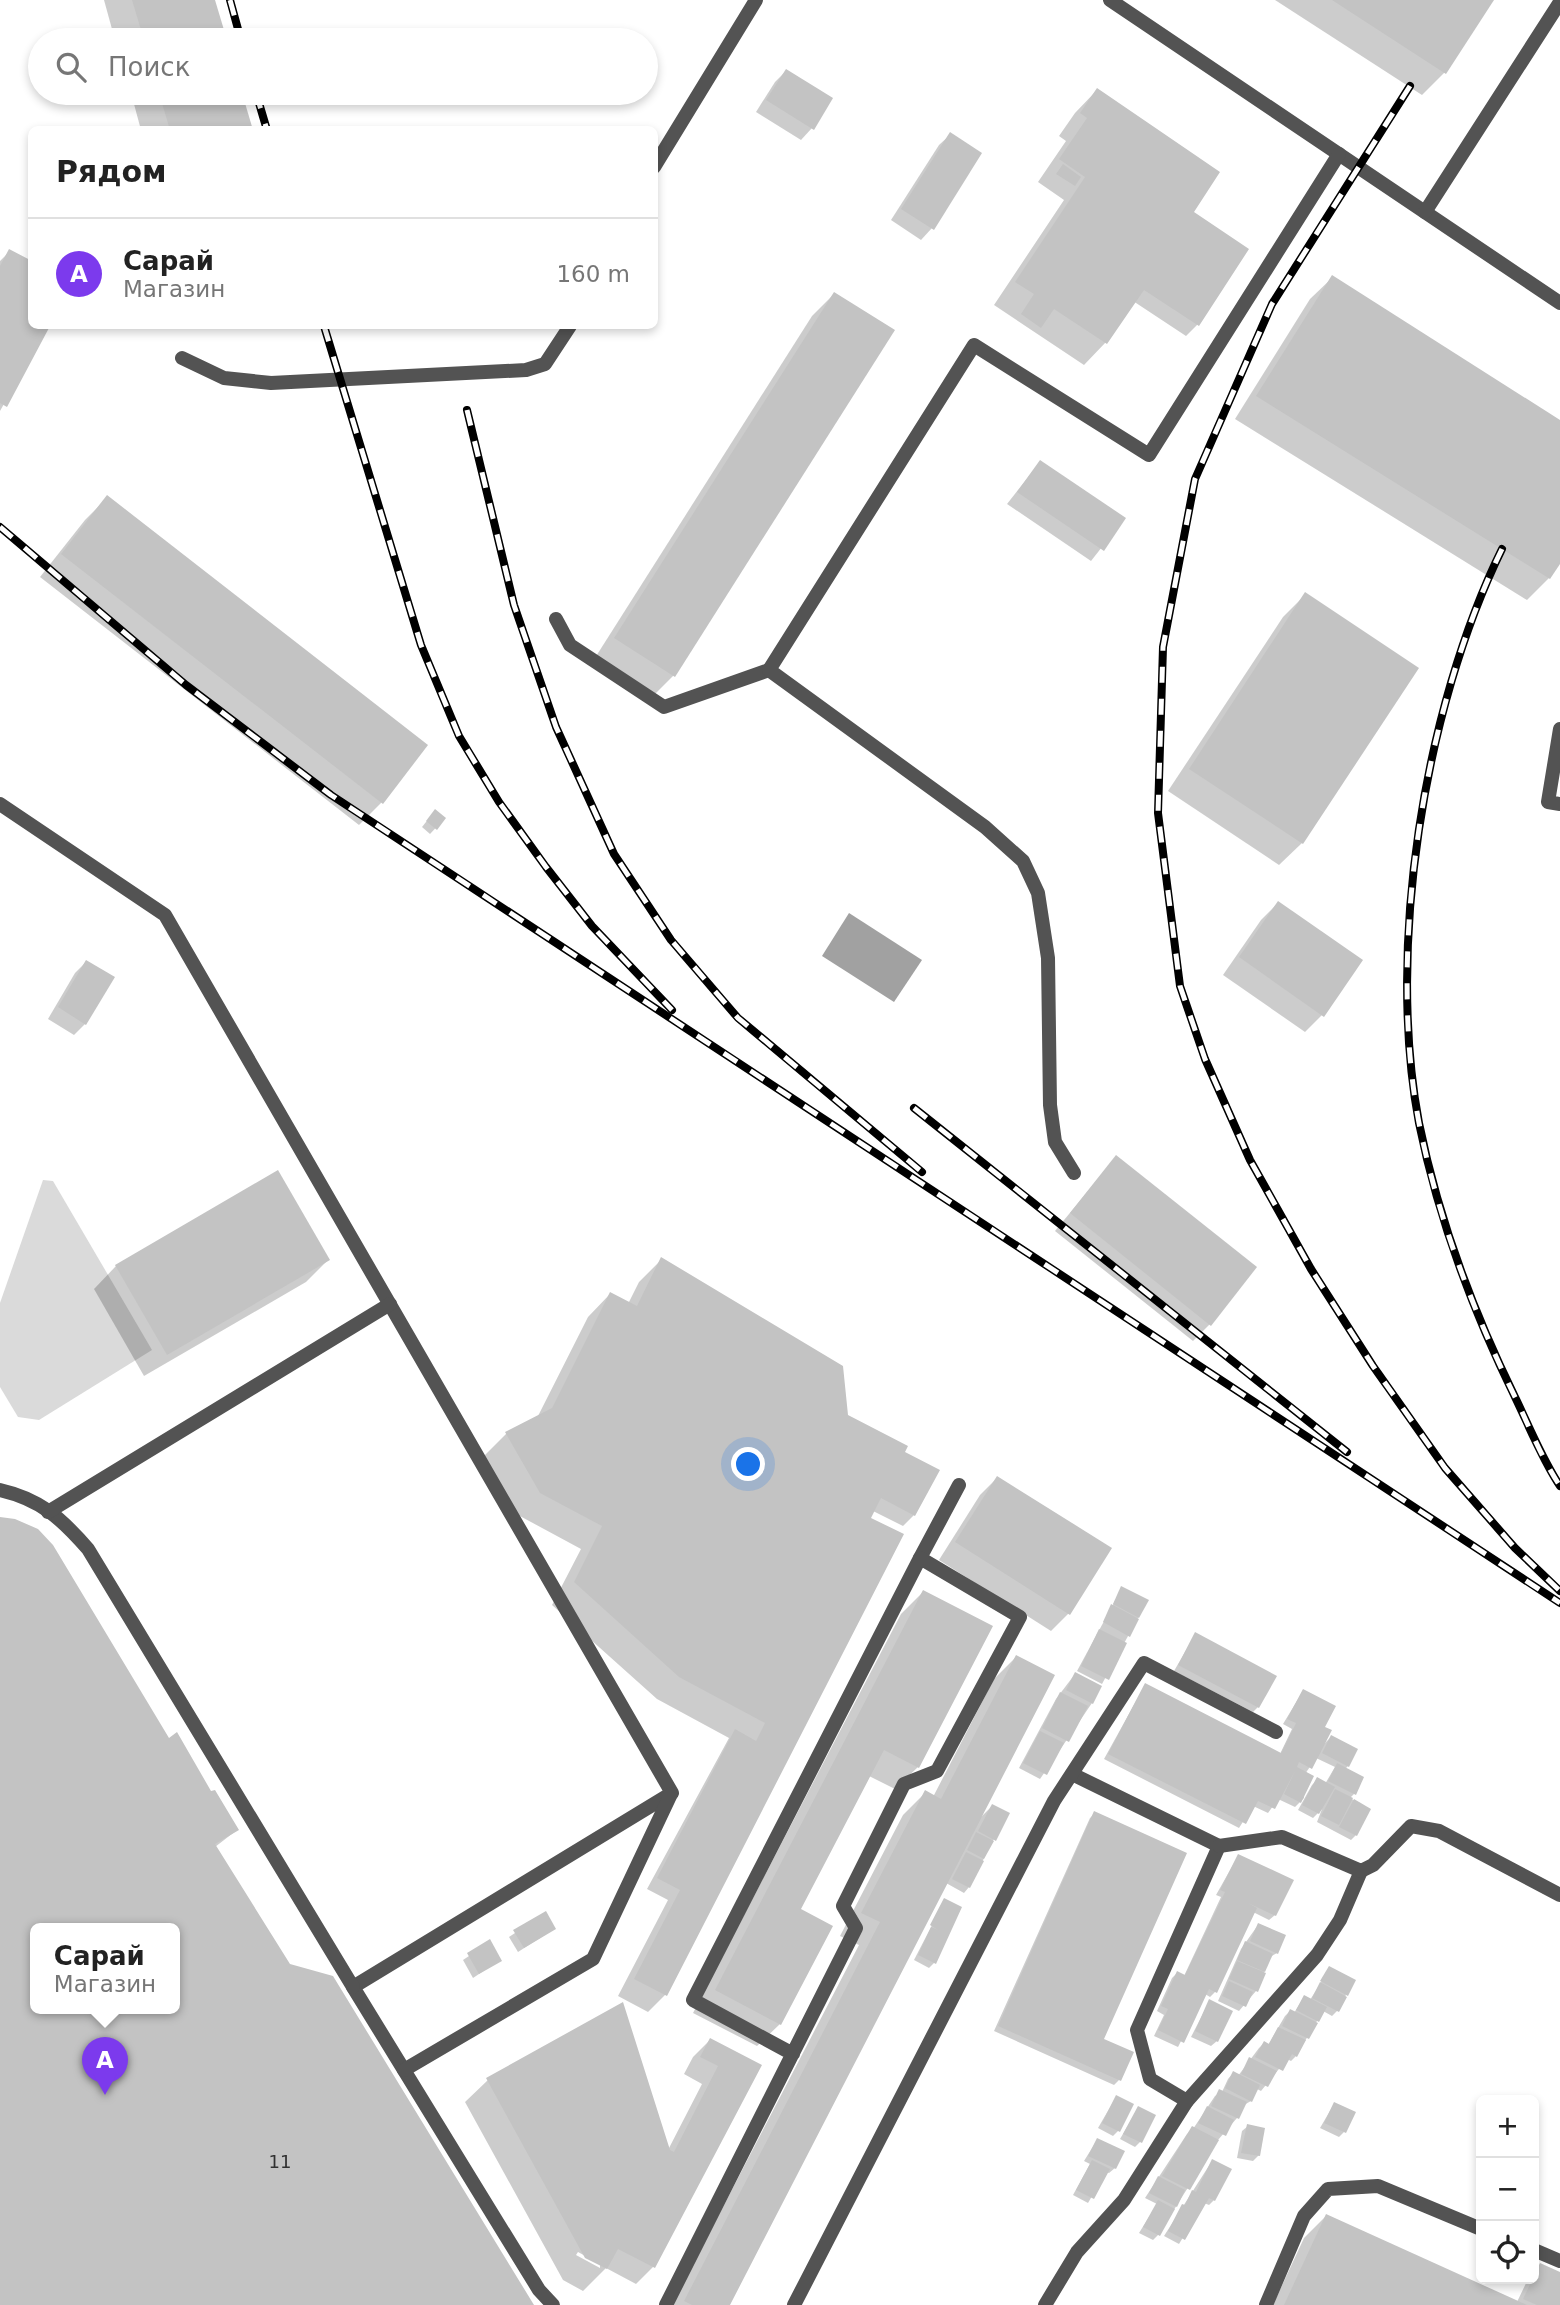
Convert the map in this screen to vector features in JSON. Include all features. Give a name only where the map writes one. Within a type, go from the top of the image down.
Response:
[{"type":"lane","points":[[658,160],[756,0]]},
{"type":"lane","points":[[1110,0],[1560,303]]},
{"type":"lane","points":[[1425,212],[1560,2]]},
{"type":"lane","points":[[556,619],[570,645],[664,707],[769,670],[974,345],[1149,455],[1339,154]]},
{"type":"lane","points":[[182,358],[225,379],[271,383],[526,370],[545,364],[568,329]]},
{"type":"lane","points":[[769,670],[985,827],[1023,861],[1038,893],[1048,958],[1051,1105],[1055,1142],[1074,1173]]},
{"type":"lane","points":[[1560,729],[1548,802],[1560,804]]},
{"type":"lane","points":[[0,804],[164,915],[672,1793]]},
{"type":"lane","points":[[48,1512],[390,1304]]},
{"type":"lane","points":[[793,2053],[693,2000],[959,1485]]},
{"type":"lane","points":[[0,1490],[27,1496],[67,1525],[88,1549],[539,2290],[553,2305]]},
{"type":"lane","points":[[666,2305],[856,1928],[843,1906],[904,1784],[937,1771],[1020,1617],[920,1558]]},
{"type":"lane","points":[[794,2305],[1054,1801],[1144,1663],[1276,1732]]},
{"type":"lane","points":[[1072,1774],[1219,1846],[1282,1838],[1361,1871]]},
{"type":"lane","points":[[353,1987],[672,1793]]},
{"type":"lane","points":[[404,2070],[593,1959],[672,1793]]},
{"type":"lane","points":[[1045,2305],[1077,2252],[1124,2200],[1186,2101],[1317,1955],[1340,1920],[1361,1871],[1373,1865],[1411,1826],[1439,1831],[1560,1895]]},
{"type":"lane","points":[[1186,2101],[1150,2079],[1138,2030],[1219,1846]]},
{"type":"lane","points":[[1266,2305],[1304,2216],[1328,2189],[1378,2186],[1476,2227]]},
{"type":"lane","points":[[1539,2252],[1560,2261]]},
{"type":"shaded area","points":[[849,913],[922,960],[894,1002],[822,956]]},
{"type":"shaded area","points":[[43,1180],[53,1181],[152,1350],[39,1420],[18,1417],[0,1387],[0,1303]]},
{"type":"building","points":[[132,0],[215,0],[223,28],[140,28]]},
{"type":"building","points":[[1332,0],[1494,0],[1446,74]]},
{"type":"building","points":[[786,69],[833,98],[814,130],[766,100]]},
{"type":"building","points":[[1097,88],[1220,172],[1194,212],[1249,249],[1199,326],[1144,290],[1107,344],[1054,309],[1041,328],[1021,314],[1034,294],[1015,282],[1085,177],[1059,159],[1087,118],[1080,113]]},
{"type":"building","points":[[163,105],[246,105],[252,126],[169,126]]},
{"type":"building","points":[[950,132],[982,153],[934,230],[901,209]]},
{"type":"building","points":[[1063,164],[1081,177],[1075,186],[1056,174]]},
{"type":"building","points":[[9,249],[28,259],[28,329],[48,329],[7,407],[0,403],[0,266]]},
{"type":"building","points":[[1332,275],[1560,420],[1560,564],[1550,579],[1256,396]]},
{"type":"building","points":[[834,292],[895,330],[675,677],[614,638]]},
{"type":"building","points":[[1040,460],[1126,518],[1104,551],[1017,492]]},
{"type":"building","points":[[107,495],[428,745],[383,804],[61,554]]},
{"type":"building","points":[[1305,592],[1419,668],[1303,844],[1189,769]]},
{"type":"building","points":[[435,809],[446,818],[437,830],[426,821]]},
{"type":"building","points":[[1278,901],[1363,960],[1324,1017],[1239,957]]},
{"type":"building","points":[[86,960],[115,977],[86,1025],[58,1007]]},
{"type":"building","points":[[1116,1155],[1257,1267],[1211,1326],[1070,1213]]},
{"type":"building","points":[[278,1170],[330,1260],[167,1355],[115,1265]]},
{"type":"building","points":[[661,1257],[843,1366],[848,1415],[908,1446],[905,1452],[940,1470],[915,1516],[881,1498],[871,1518],[904,1534],[667,1996],[634,1979],[680,1890],[657,1878],[735,1729],[756,1741],[765,1723],[679,1677],[574,1582],[602,1526],[540,1493],[505,1432],[552,1408],[610,1292],[637,1306]]},
{"type":"building","points":[[997,1476],[1112,1548],[1070,1615],[955,1542]]},
{"type":"building","points":[[0,1517],[15,1519],[38,1529],[53,1545],[169,1738],[177,1732],[211,1791],[215,1790],[239,1830],[215,1844],[290,1964],[333,1976],[534,2305],[0,2305]]},
{"type":"building","points":[[1121,1586],[1149,1600],[1139,1618],[1113,1604]]},
{"type":"building","points":[[923,1590],[993,1626],[919,1768],[884,1750],[801,1909],[833,1926],[781,2025],[715,1990]]},
{"type":"building","points":[[1111,1604],[1139,1619],[1130,1637],[1103,1622]]},
{"type":"building","points":[[1099,1629],[1127,1643],[1109,1680],[1081,1666]]},
{"type":"building","points":[[1195,1632],[1277,1676],[1259,1708],[1178,1665]]},
{"type":"building","points":[[1016,1655],[1055,1675],[730,2305],[692,2305],[684,2301],[880,1922],[861,1913],[925,1790],[941,1799]]},
{"type":"building","points":[[1075,1672],[1102,1686],[1093,1704],[1066,1690]]},
{"type":"building","points":[[1145,1683],[1281,1753],[1296,1723],[1287,1719],[1303,1689],[1336,1706],[1325,1727],[1332,1730],[1312,1769],[1299,1762],[1297,1767],[1314,1776],[1301,1803],[1284,1794],[1295,1771],[1275,1809],[1258,1801],[1246,1824],[1108,1754]]},
{"type":"building","points":[[1060,1692],[1088,1706],[1069,1742],[1042,1728]]},
{"type":"building","points":[[1040,1731],[1064,1743],[1047,1775],[1023,1763]]},
{"type":"building","points":[[1331,1735],[1358,1749],[1349,1767],[1322,1753]]},
{"type":"building","points":[[1337,1763],[1364,1777],[1356,1795],[1328,1781]]},
{"type":"building","points":[[1317,1777],[1335,1787],[1319,1814],[1302,1805]]},
{"type":"building","points":[[1335,1789],[1353,1798],[1339,1825],[1321,1816]]},
{"type":"building","points":[[1354,1799],[1371,1809],[1357,1836],[1339,1827]]},
{"type":"building","points":[[992,1804],[1010,1813],[996,1841],[978,1831]]},
{"type":"building","points":[[1094,1811],[1187,1853],[1104,2039],[1134,2052],[1121,2081],[998,2026]]},
{"type":"building","points":[[976,1832],[994,1841],[984,1859],[967,1850]]},
{"type":"building","points":[[966,1852],[984,1861],[970,1888],[952,1879]]},
{"type":"building","points":[[1238,1854],[1294,1880],[1276,1916],[1248,1903],[1257,1908],[1217,1993],[1209,1989],[1184,2043],[1158,2030],[1168,2009],[1161,2006],[1177,1971],[1185,1975],[1225,1892],[1220,1890]]},
{"type":"building","points":[[944,1898],[962,1907],[936,1964],[918,1955],[931,1927],[938,1930],[930,1925]]},
{"type":"building","points":[[546,1911],[556,1929],[524,1948],[513,1930]]},
{"type":"building","points":[[1258,1923],[1286,1935],[1278,1954],[1250,1941]]},
{"type":"building","points":[[490,1939],[502,1961],[479,1974],[467,1953]]},
{"type":"building","points":[[1245,1941],[1273,1954],[1265,1972],[1237,1960]]},
{"type":"building","points":[[1237,1961],[1266,1973],[1258,1992],[1229,1979]]},
{"type":"building","points":[[1329,1966],[1356,1980],[1348,1996],[1320,1981]]},
{"type":"building","points":[[1229,1981],[1253,1992],[1246,2007],[1222,1996]]},
{"type":"building","points":[[1320,1982],[1347,1997],[1339,2012],[1312,1998]]},
{"type":"building","points":[[1304,1995],[1327,2007],[1319,2022],[1296,2010]]},
{"type":"building","points":[[1209,1999],[1233,2011],[1218,2042],[1195,2031]]},
{"type":"building","points":[[623,2002],[670,2150],[674,2152],[718,2066],[700,2057],[710,2038],[762,2065],[655,2268],[618,2249],[607,2269],[585,2258],[486,2078]]},
{"type":"building","points":[[1290,2009],[1318,2023],[1309,2039],[1282,2026]]},
{"type":"building","points":[[1278,2027],[1306,2040],[1297,2057],[1292,2054],[1283,2071],[1255,2057],[1264,2041],[1269,2044]]},
{"type":"building","points":[[1249,2057],[1277,2071],[1268,2087],[1241,2074]]},
{"type":"building","points":[[1233,2071],[1260,2085],[1252,2102],[1225,2088]]},
{"type":"building","points":[[1219,2089],[1247,2102],[1239,2119],[1211,2106]]},
{"type":"building","points":[[1116,2095],[1134,2104],[1120,2132],[1102,2123]]},
{"type":"building","points":[[1334,2102],[1356,2112],[1346,2133],[1324,2123]]},
{"type":"building","points":[[1138,2106],[1156,2115],[1142,2143],[1123,2134]]},
{"type":"building","points":[[1207,2106],[1234,2120],[1226,2136],[1198,2123]]},
{"type":"building","points":[[1247,2124],[1265,2128],[1260,2156],[1241,2153]]},
{"type":"building","points":[[1192,2126],[1219,2140],[1190,2190],[1162,2176]]},
{"type":"building","points":[[1097,2138],[1125,2151],[1116,2169],[1088,2156]]},
{"type":"building","points":[[1212,2159],[1232,2169],[1215,2201],[1209,2198],[1185,2240],[1168,2231],[1192,2190],[1196,2192]]},
{"type":"building","points":[[1092,2160],[1110,2169],[1094,2199],[1076,2190]]},
{"type":"building","points":[[1158,2176],[1185,2190],[1177,2207],[1149,2193]]},
{"type":"building","points":[[1158,2200],[1175,2209],[1160,2236],[1143,2227]]},
{"type":"building","points":[[1326,2214],[1527,2305],[1284,2305]]},
{"type":"building","points":[[1540,2263],[1560,2272],[1560,2305],[1537,2305],[1523,2299],[1530,2284],[1539,2284]]},
{"type":"railway","points":[[230,0],[238,28]]},
{"type":"railway","points":[[1410,86],[1272,304],[1195,479],[1163,647],[1158,813],[1180,986],[1205,1059],[1250,1160],[1311,1269],[1373,1366],[1445,1468],[1515,1548],[1560,1591]]},
{"type":"railway","points":[[260,105],[266,126]]},
{"type":"railway","points":[[325,329],[421,645],[459,736],[499,802],[546,867],[592,926],[672,1010]]},
{"type":"railway","points":[[467,410],[514,605],[556,727],[614,854],[671,940],[738,1018],[922,1172]]},
{"type":"railway","points":[[0,527],[186,685],[331,795],[1560,1603]]},
{"type":"railway","points":[[1502,549],[1475,612],[1451,681],[1433,754],[1419,830],[1410,906],[1407,982],[1410,1055],[1419,1123],[1427,1158],[1458,1263],[1499,1364],[1560,1486]]},
{"type":"railway","points":[[914,1108],[1347,1452]]},
{"type":"place","name":"Сарай","points":[[105,2095]]}]
